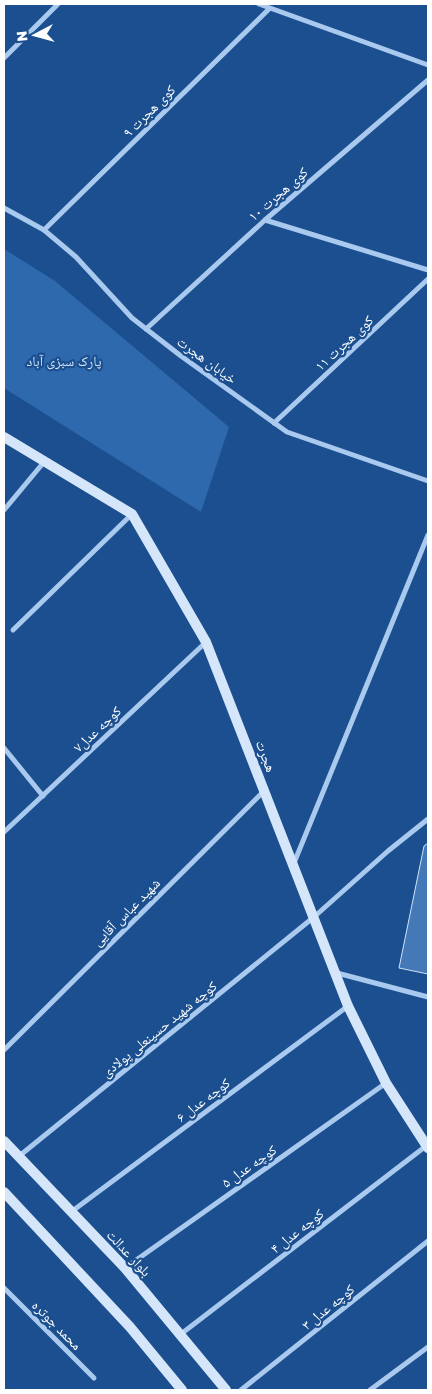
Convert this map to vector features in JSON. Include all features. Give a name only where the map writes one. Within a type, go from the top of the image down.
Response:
[{"type":"street","points":[[4,58],[58,4]]},
{"type":"street","points":[[259,4],[428,65]]},
{"type":"street","name":"کوی هجرت ۹","points":[[44,230],[269,9]]},
{"type":"street","name":"کوی هجرت ۱۰","points":[[146,329],[265,220],[428,80]]},
{"type":"street","name":"خیابان هجرت","points":[[4,208],[44,230],[76,257],[132,318],[287,432],[428,480]]},
{"type":"street","points":[[265,220],[428,270]]},
{"type":"street","name":"کوی هجرت ۱۱","points":[[274,423],[428,279]]},
{"type":"street","name":"هجرت","points":[[4,438],[132,514],[206,642],[348,1006],[386,1083],[427,1146]]},
{"type":"street","points":[[4,510],[44,462]]},
{"type":"street","points":[[13,630],[132,514]]},
{"type":"street","points":[[293,865],[428,534]]},
{"type":"street","name":"کوچه عدل۷","points":[[4,832],[206,642]]},
{"type":"street","points":[[4,748],[43,796]]},
{"type":"street","name":"شهید عباس آقایی","points":[[4,1050],[264,790]]},
{"type":"street","name":"کوچه شهید حسینعلی پولادی","points":[[18,1157],[314,917],[388,851],[428,819]]},
{"type":"street","points":[[334,973],[428,997]]},
{"type":"street","name":"کوچه عدل ۶","points":[[71,1212],[348,1006]]},
{"type":"street","name":"کوچه عدل ۵","points":[[126,1268],[386,1083]]},
{"type":"street","name":"بلوار عدالت","points":[[4,1141],[126,1268],[226,1390]]},
{"type":"street","name":"کوچه عدل ۴","points":[[181,1334],[427,1146]]},
{"type":"street","points":[[4,1192],[130,1327],[182,1390]]},
{"type":"street","name":"کوچه عدل ۳","points":[[241,1390],[428,1241]]},
{"type":"street","name":"محمد جوتره","points":[[4,1288],[94,1378]]},
{"type":"street","points":[[370,1390],[428,1347]]},
{"type":"green space","name":"پارک سبزی آباد","points":[[4,249],[55,281],[229,427],[201,512],[4,388]]},
{"type":"building","points":[[428,843],[428,974],[399,968],[424,846]]}]
